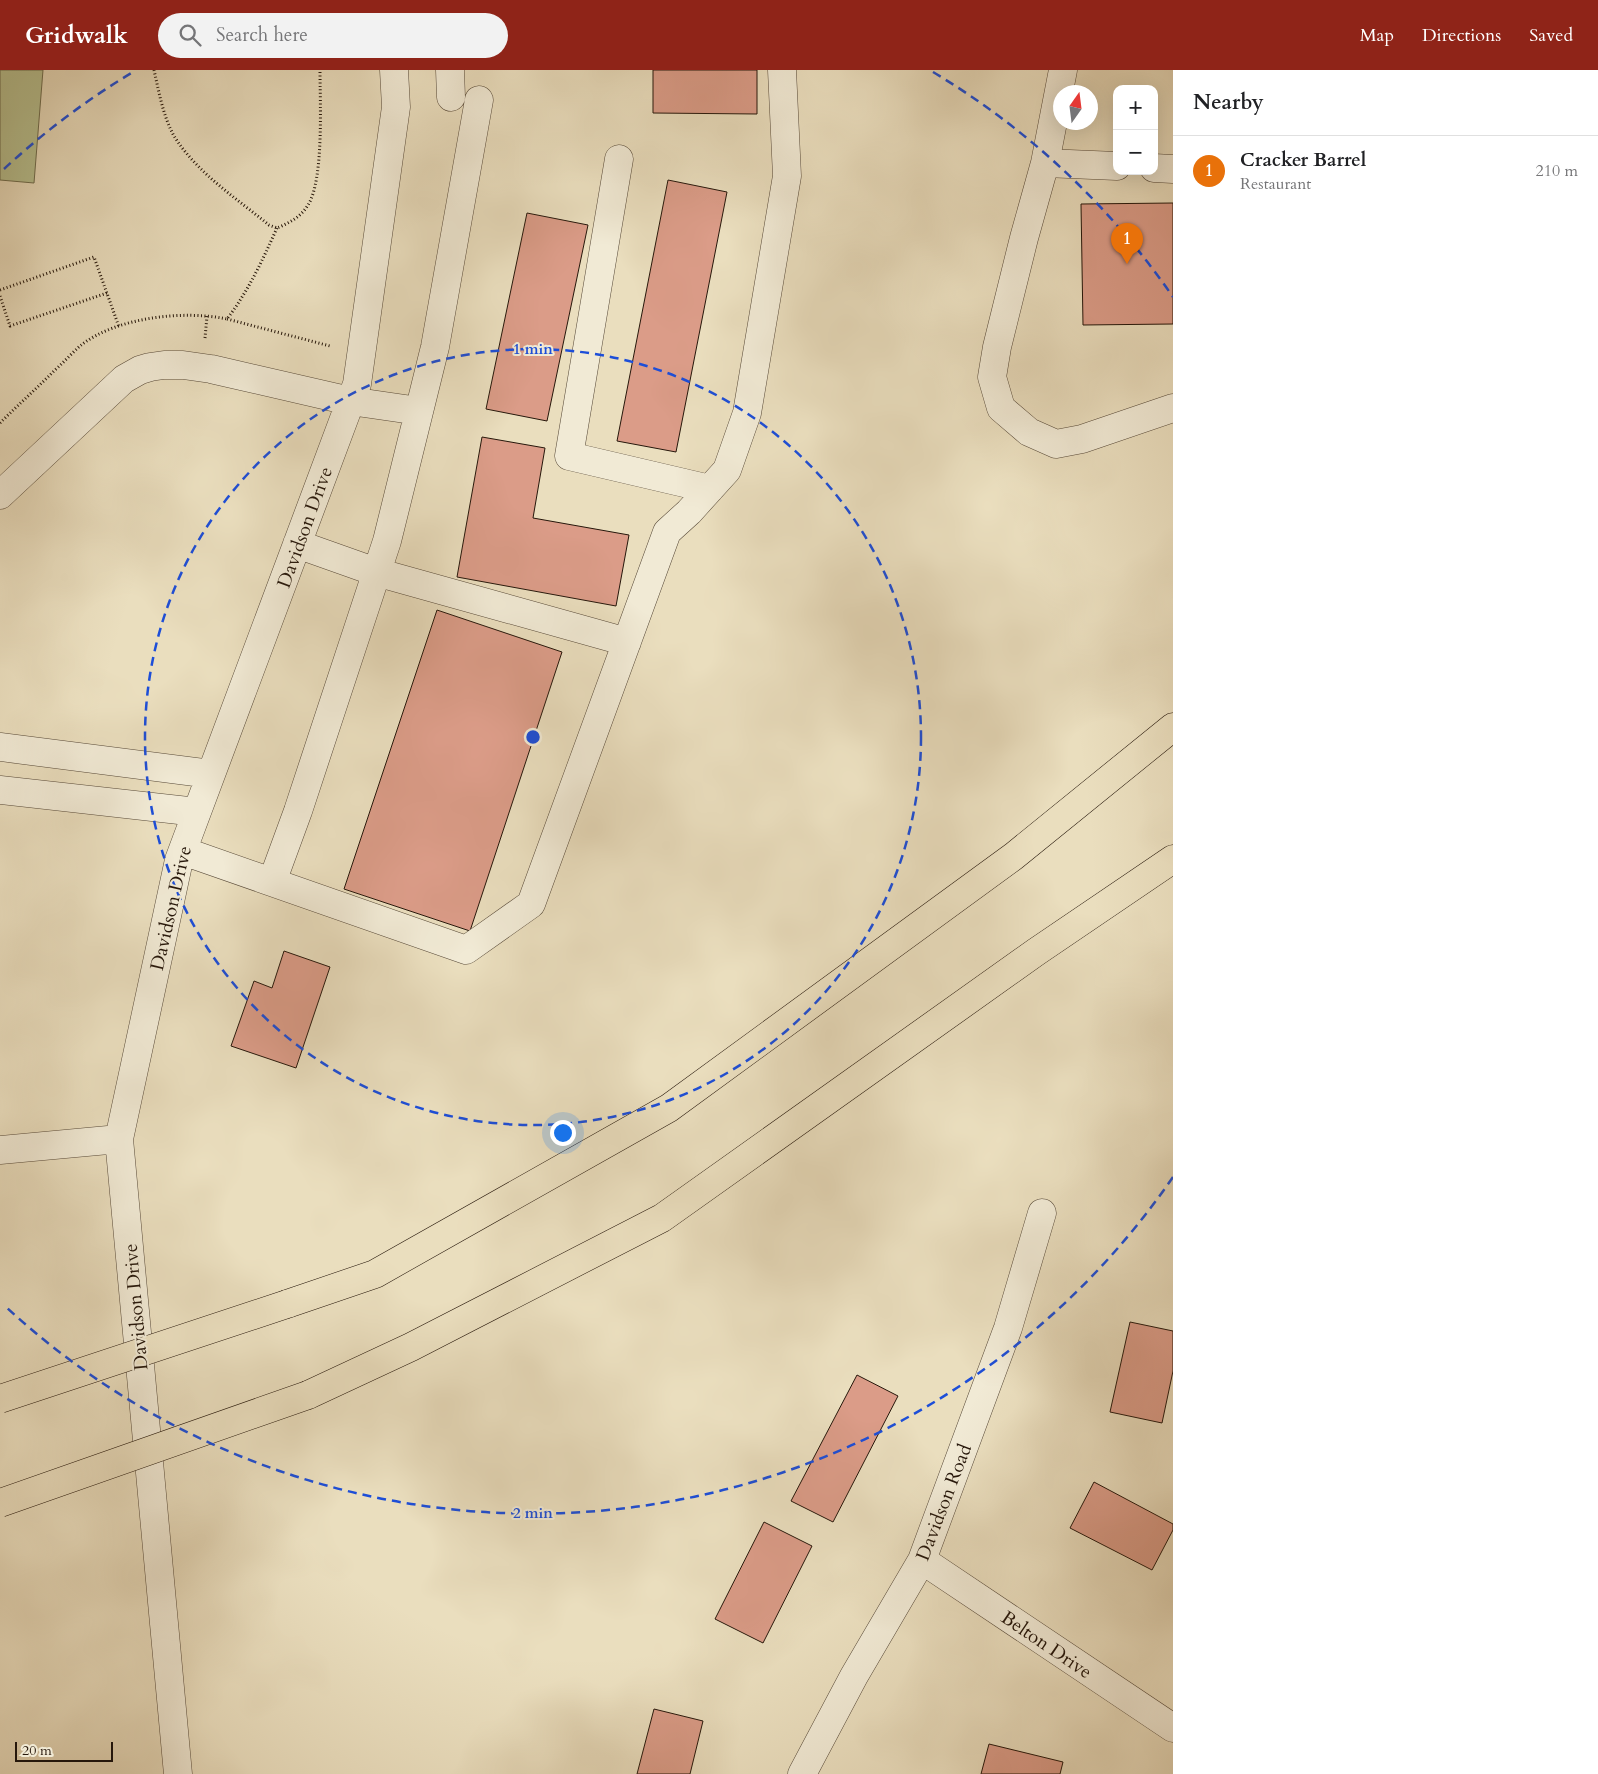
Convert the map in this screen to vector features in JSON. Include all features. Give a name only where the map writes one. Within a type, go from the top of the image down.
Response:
[{"type":"highway","points":[[0,1399],[375,1274],[669,1108],[1014,856],[1173,727]]},
{"type":"highway","points":[[1036,952],[1173,841]]},
{"type":"highway","points":[[0,1503],[308,1395],[411,1347],[662,1218],[1036,952],[1173,858]]},
{"type":"street","name":"Davidson Drive","points":[[178,1774],[119,1139],[177,870],[357,384],[396,107],[394,70]]},
{"type":"street","points":[[450,70],[452,97]]},
{"type":"street","points":[[183,851],[466,950],[531,904],[667,532],[727,470],[748,413],[787,176],[782,70]]},
{"type":"street","points":[[1063,70],[1045,163],[997,347],[992,376],[1001,408],[1029,432],[1056,444],[1082,439],[1173,408]]},
{"type":"street","points":[[272,882],[298,810],[387,541],[435,347],[479,100]]},
{"type":"street","points":[[619,159],[569,456],[710,489]]},
{"type":"street","points":[[1045,163],[1113,166]]},
{"type":"street","points":[[1158,168],[1173,169]]},
{"type":"street","points":[[0,495],[124,379],[150,367],[183,365],[211,369],[350,401],[419,411]]},
{"type":"street","points":[[297,544],[376,572],[627,642]]},
{"type":"street","points":[[0,747],[211,774]]},
{"type":"street","points":[[0,790],[197,812]]},
{"type":"street","points":[[0,1150],[119,1139]]},
{"type":"street","name":"Davidson Road","points":[[802,1774],[854,1676],[922,1560],[1008,1328],[1042,1213]]},
{"type":"street","name":"Belton Drive","points":[[922,1560],[1173,1728]]},
{"type":"path","points":[[154,70],[168,122],[174,136],[188,154],[204,172],[231,195],[269,225],[277,228]]},
{"type":"path","points":[[228,319],[244,298],[277,228],[302,214],[309,204],[314,191],[319,135],[320,70]]},
{"type":"path","points":[[0,290],[94,257],[119,327]]},
{"type":"path","points":[[0,296],[10,326],[107,293]]},
{"type":"path","points":[[0,423],[80,346],[119,327],[152,317],[180,315],[216,317],[330,346]]},
{"type":"green space","points":[[0,70],[43,70],[34,183],[0,180]]},
{"type":"building","points":[[653,70],[757,70],[757,114],[653,113]]},
{"type":"building","points":[[668,180],[727,192],[676,452],[617,441]]},
{"type":"building","points":[[1173,203],[1173,324],[1083,325],[1081,204]]},
{"type":"building","points":[[527,213],[588,225],[547,421],[486,409]]},
{"type":"building","points":[[482,437],[545,448],[533,518],[629,535],[616,606],[457,577]]},
{"type":"building","points":[[437,610],[562,652],[470,931],[344,889]]},
{"type":"building","points":[[284,951],[330,967],[296,1068],[231,1046],[254,981],[272,988]]},
{"type":"building","points":[[1130,1322],[1173,1331],[1173,1371],[1162,1423],[1110,1412]]},
{"type":"building","points":[[857,1375],[898,1396],[833,1522],[791,1501]]},
{"type":"building","points":[[1094,1482],[1173,1524],[1173,1530],[1152,1570],[1070,1528]]},
{"type":"building","points":[[764,1522],[812,1546],[763,1643],[715,1619]]},
{"type":"building","points":[[654,1709],[703,1721],[690,1774],[637,1774]]},
{"type":"building","points":[[989,1744],[1063,1762],[1060,1774],[981,1774]]},
{"type":"place","name":"Cracker Barrel","points":[[1127,264]]}]
